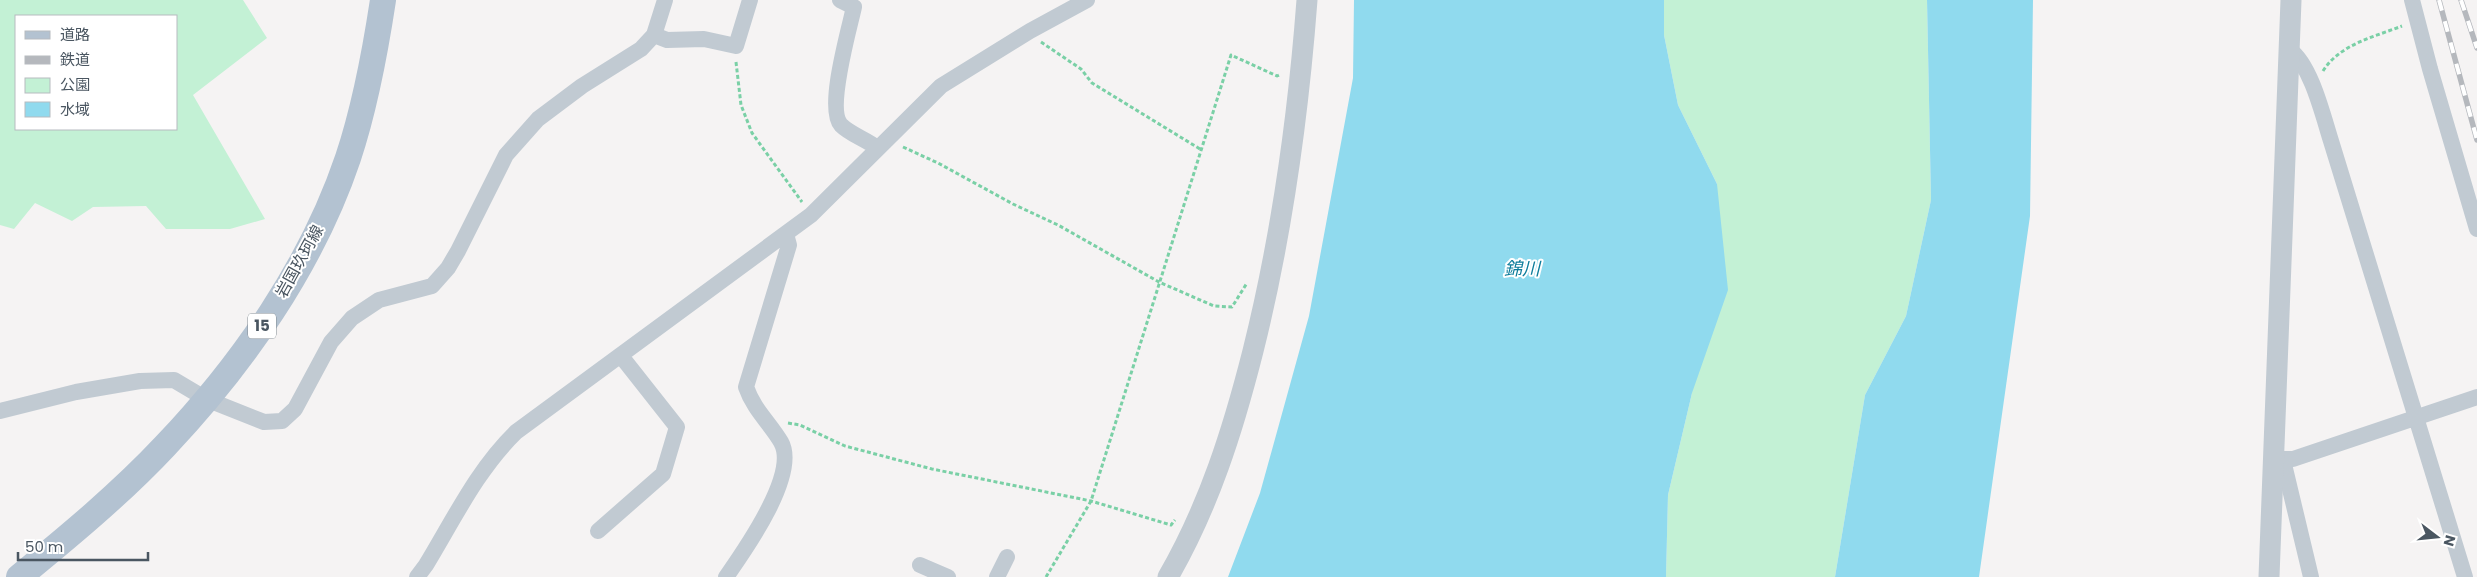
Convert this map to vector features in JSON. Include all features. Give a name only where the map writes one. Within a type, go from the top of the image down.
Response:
[{"type":"main road","name":"岩国玖珂線","points":[[19,577],[158,453],[245,352],[293,276],[328,207],[347,159],[364,102],[377,42],[383,0]]},
{"type":"street","points":[[0,412],[76,392],[140,381],[174,380],[206,399],[264,422],[282,421],[295,409],[331,342],[352,318],[379,300],[432,286],[448,268],[506,155],[538,119],[582,86],[641,49],[654,36],[665,0]]},
{"type":"street","points":[[654,36],[667,40],[704,39],[736,46],[750,0]]},
{"type":"street","points":[[417,577],[476,480],[496,452],[516,432],[811,215],[941,86],[1030,31],[1087,0]]},
{"type":"street","points":[[1168,577],[1188,543],[1215,480],[1239,405],[1262,315],[1286,197],[1300,84],[1307,0]]},
{"type":"street","points":[[2269,577],[2278,459],[2291,0]]},
{"type":"street","points":[[2412,0],[2477,229]]},
{"type":"street","points":[[851,2],[835,100],[835,116],[841,125],[869,141],[882,143]]},
{"type":"street","points":[[2290,50],[2298,56],[2315,92],[2465,577]]},
{"type":"street","points":[[726,577],[767,510],[784,475],[786,457],[781,442],[752,403],[746,387],[789,245],[786,234]]},
{"type":"street","points":[[598,531],[663,474],[677,427],[621,356]]},
{"type":"street","points":[[2278,459],[2293,459],[2477,397]]},
{"type":"street","points":[[2278,459],[2311,577]]},
{"type":"street","points":[[997,577],[1007,557]]},
{"type":"street","points":[[920,565],[948,577]]},
{"type":"path","points":[[2315,92],[2321,74],[2330,59],[2351,45],[2417,20]]},
{"type":"path","points":[[1030,31],[1036,39],[1081,69],[1092,83],[1200,149]]},
{"type":"path","points":[[736,46],[741,105],[752,133],[811,215]]},
{"type":"path","points":[[1046,577],[1091,501],[1231,55],[1277,76],[1284,72]]},
{"type":"path","points":[[882,143],[896,144],[938,163],[1013,204],[1058,225],[1159,282],[1214,306],[1232,306],[1245,289],[1248,281]]},
{"type":"path","points":[[761,416],[800,425],[845,446],[924,467],[1091,501],[1171,525],[1180,513]]},
{"type":"green space","points":[[0,0],[243,0],[267,38],[193,95],[265,219],[230,229],[166,229],[146,206],[93,207],[72,221],[35,203],[14,229],[0,225]]},
{"type":"green space","points":[[1664,0],[1927,0],[1931,200],[1906,316],[1865,395],[1835,577],[1666,577],[1668,495],[1692,393],[1717,184],[1678,105],[1664,35]]},
{"type":"water","name":"錦川","points":[[1354,0],[1664,0],[1664,35],[1678,105],[1717,184],[1728,290],[1692,393],[1668,495],[1666,577],[1228,577],[1260,493],[1309,316],[1353,78]]},
{"type":"water","points":[[1927,0],[2033,0],[2030,216],[1979,577],[1835,577],[1865,395],[1906,316],[1931,200]]},
{"type":"railway","points":[[2439,0],[2477,140]]},
{"type":"railway","points":[[2461,0],[2477,48]]}]
